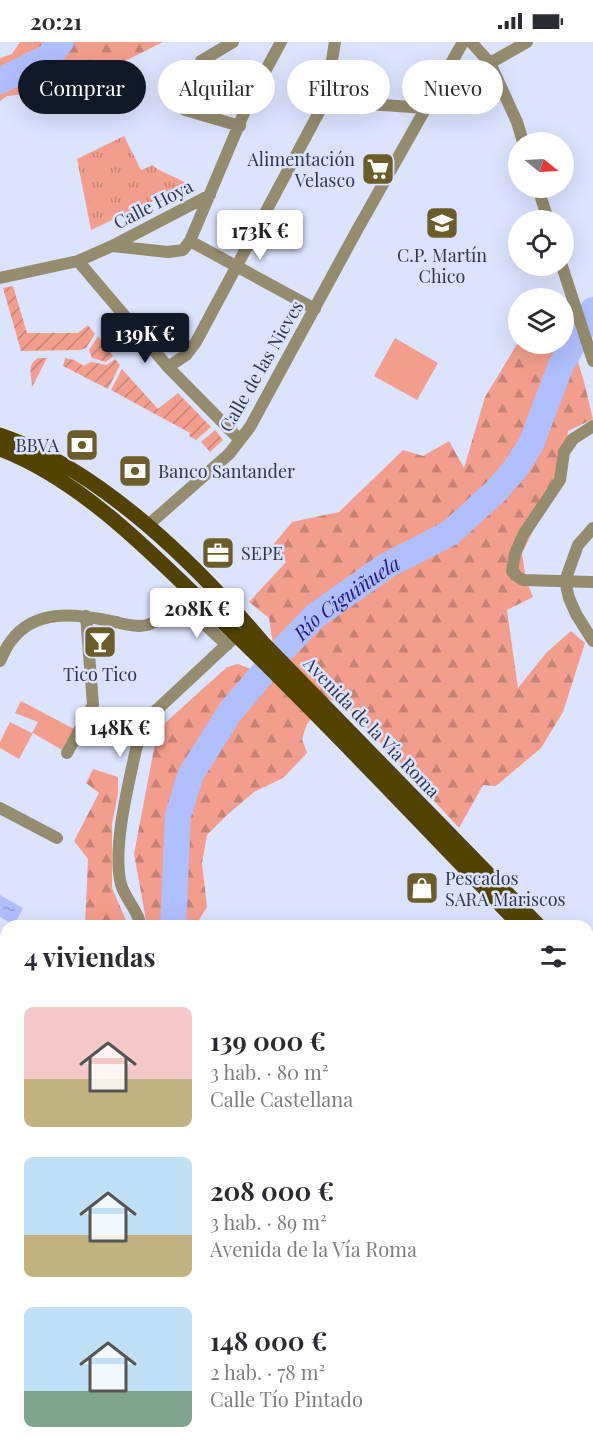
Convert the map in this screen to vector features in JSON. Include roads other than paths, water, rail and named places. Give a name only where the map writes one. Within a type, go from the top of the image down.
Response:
[{"type":"main road","name":"Avenida de la Vía Roma","points":[[0,435],[22,443],[77,472],[147,526],[223,596],[252,629],[259,648],[515,920]]},
{"type":"main road","name":"Avenida de la Vía Roma","points":[[0,449],[29,462],[90,502],[188,588],[232,640],[259,648]]},
{"type":"main road","points":[[29,462],[77,483],[136,527],[147,526],[145,540],[148,552]]},
{"type":"main road","points":[[180,556],[188,588],[198,588],[204,591],[234,619],[252,629]]},
{"type":"main road","name":"Avenida de la Vía Roma","points":[[323,714],[533,920]]},
{"type":"street","points":[[209,60],[233,42]]},
{"type":"street","points":[[281,42],[249,100],[190,241],[315,309]]},
{"type":"street","points":[[332,60],[335,42]]},
{"type":"street","name":"Calle de las Nieves","points":[[453,60],[463,42]]},
{"type":"street","points":[[471,42],[487,60]]},
{"type":"street","points":[[495,60],[526,42]]},
{"type":"street","points":[[503,91],[520,132]]},
{"type":"street","points":[[199,114],[240,126]]},
{"type":"street","points":[[168,367],[186,355],[196,342],[318,114]]},
{"type":"street","name":"Calle de las Nieves","points":[[147,526],[229,454],[250,427],[423,114]]},
{"type":"street","name":"Calle Hoya","points":[[0,278],[78,261],[210,195]]},
{"type":"street","name":"Calle Hoya","points":[[112,246],[177,252],[183,250],[190,241]]},
{"type":"street","points":[[78,261],[168,367],[240,441]]},
{"type":"street","points":[[565,276],[593,361]]},
{"type":"street","points":[[593,426],[573,439],[564,452],[560,480],[522,535],[512,566],[512,571],[519,579],[593,582]]},
{"type":"street","points":[[593,528],[578,545],[565,581],[576,614],[593,641]]},
{"type":"street","points":[[0,662],[11,641],[31,623],[62,615],[86,616],[128,625],[146,626],[156,622],[188,588]]},
{"type":"street","points":[[188,588],[189,610]]},
{"type":"street","name":"Avenida de la Vía Roma","points":[[174,603],[189,610],[232,640]]},
{"type":"street","points":[[67,753],[93,705],[86,616]]},
{"type":"street","points":[[140,920],[121,885],[118,850],[140,731],[148,718],[232,640]]},
{"type":"street","points":[[0,808],[57,838]]},
{"type":"water","points":[[0,895],[23,908],[17,920],[5,920],[0,917]]},
{"type":"waterway","points":[[0,81],[48,57],[61,42]]},
{"type":"waterway","name":"Río Ciguiñuela","points":[[173,920],[178,815],[191,774],[230,712],[285,647],[315,616],[386,566],[450,533],[496,491],[516,468],[531,444],[561,365],[593,310]]},
{"type":"place","name":"Alimentación Velasco","points":[[378,169]]},
{"type":"place","name":"C.P. Martín Chico","points":[[442,223]]},
{"type":"place","name":"BBVA","points":[[82,445]]},
{"type":"place","name":"Banco Santander","points":[[135,471]]},
{"type":"place","name":"SEPE","points":[[218,553]]},
{"type":"place","name":"Tico Tico","points":[[100,642]]},
{"type":"place","name":"Pescados SARA Mariscos","points":[[422,888]]}]
